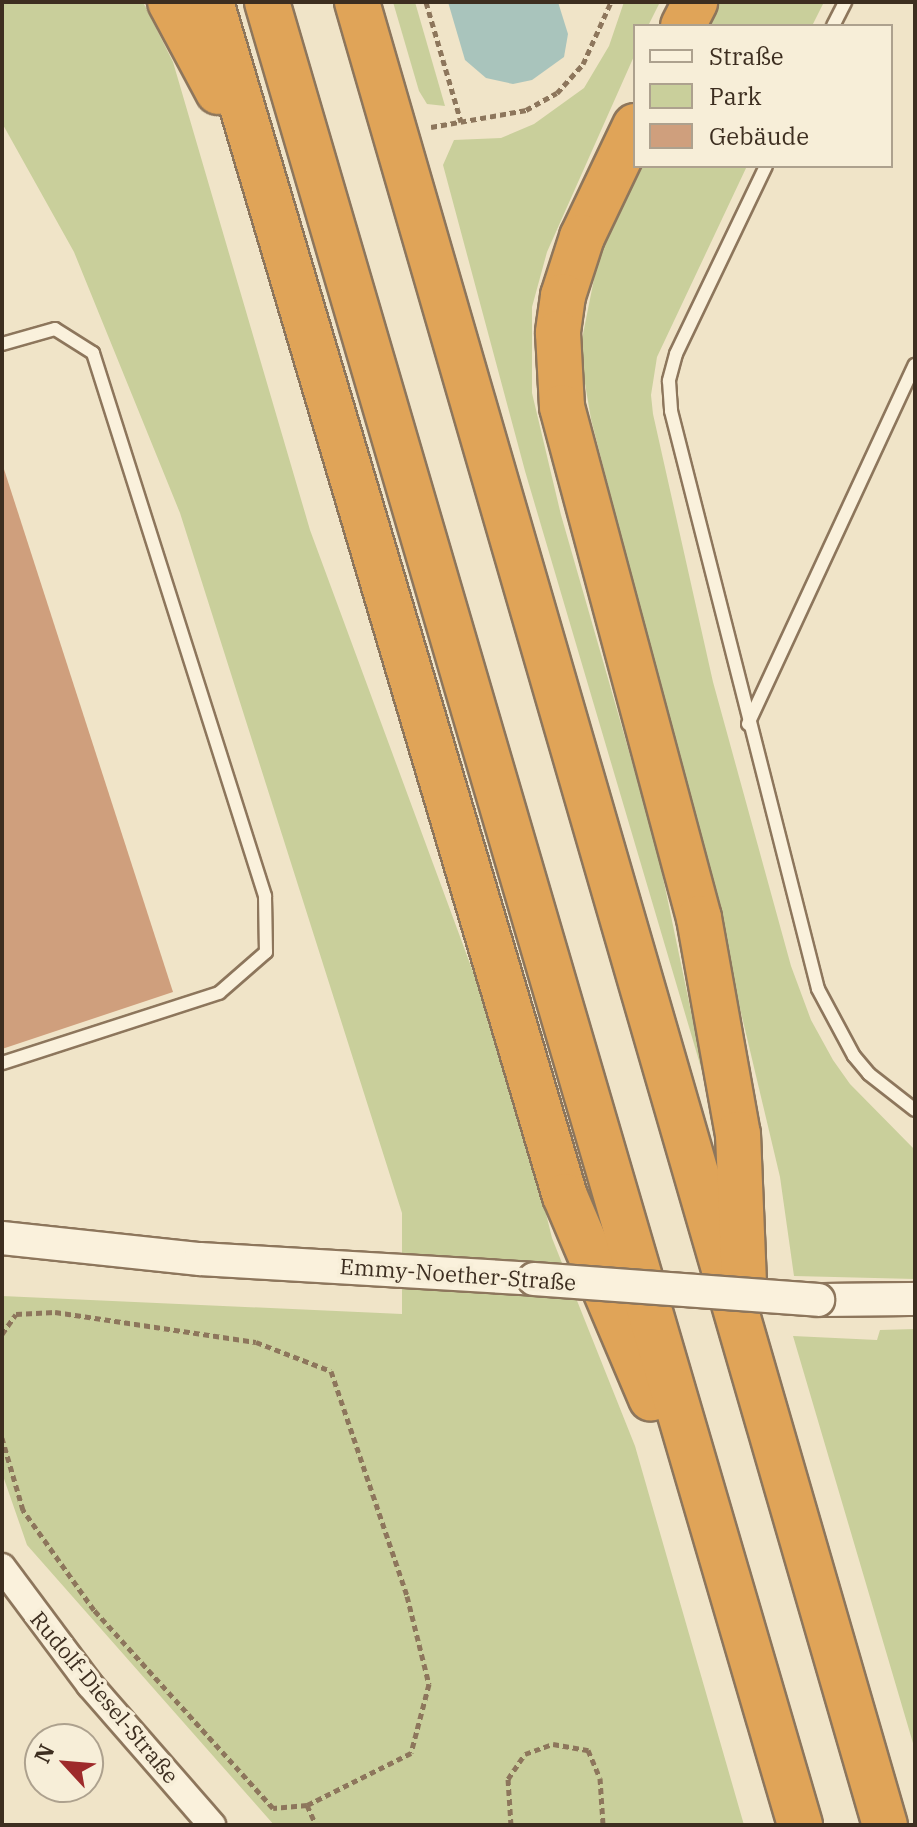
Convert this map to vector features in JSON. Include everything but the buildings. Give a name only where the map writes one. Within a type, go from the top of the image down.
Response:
[{"type":"highway","points":[[170,2],[269,190]]},
{"type":"highway","points":[[211,2],[565,1196],[745,1634]]},
{"type":"highway","points":[[267,2],[800,1825]]},
{"type":"highway","points":[[357,2],[885,1825]]},
{"type":"highway","points":[[683,24],[687,2]]},
{"type":"highway","points":[[684,24],[695,2]]},
{"type":"highway","points":[[633,130],[571,267],[558,333],[559,367],[569,442],[679,836],[714,993],[731,1086],[742,1180],[744,1338]]},
{"type":"street","name":"Emmy-Noether-Straße","points":[[2,1238],[200,1259],[492,1275],[818,1300],[915,1299]]},
{"type":"street","name":"Rudolf-Diesel-Straße","points":[[2,1567],[90,1685],[212,1825]]},
{"type":"lane","points":[[834,24],[845,2]]},
{"type":"lane","points":[[765,168],[676,354],[669,381],[671,411],[748,724],[818,989],[854,1056],[869,1074],[915,1110]]},
{"type":"lane","points":[[2,344],[55,329],[93,353],[265,896],[266,938],[266,952],[219,993],[2,1063]]},
{"type":"lane","points":[[748,724],[915,365]]},
{"type":"path","points":[[426,2],[461,122],[526,110],[557,93],[583,64],[611,2]]},
{"type":"path","points":[[2,1334],[16,1314],[55,1312],[256,1342],[331,1371],[407,1596],[429,1684],[411,1753],[307,1805],[273,1808],[94,1610],[23,1510],[2,1438]]},
{"type":"path","points":[[511,1825],[508,1779],[525,1754],[553,1744],[588,1750],[600,1778],[603,1825]]},
{"type":"path","points":[[307,1805],[316,1825]]},
{"type":"green space","points":[[2,2],[143,2],[173,62],[310,530],[514,1083],[552,1238],[635,1446],[744,1825],[274,1825],[27,1545],[2,1473],[2,1296],[402,1314],[402,1213],[180,513],[74,252],[2,123]]},
{"type":"green space","points":[[393,2],[415,2],[445,106],[427,104],[419,91]]},
{"type":"green space","points":[[624,2],[660,2],[649,24],[633,24],[633,58],[547,252],[532,307],[532,393],[561,515],[657,849],[707,1088],[525,471],[443,165],[454,140],[501,138],[534,124],[584,88],[609,46]]},
{"type":"green space","points":[[720,2],[824,2],[813,24],[709,24]]},
{"type":"green space","points":[[639,168],[746,168],[657,357],[651,395],[653,414],[713,682],[791,966],[811,1020],[833,1060],[850,1084],[915,1150],[915,1279],[794,1276],[780,1177],[715,903],[591,419],[581,344],[596,269],[606,239]]},
{"type":"green space","points":[[915,1329],[915,1750],[793,1336],[877,1340],[880,1330]]},
{"type":"water","points":[[448,2],[558,2],[568,34],[564,57],[532,80],[513,84],[486,78],[465,60]]}]
